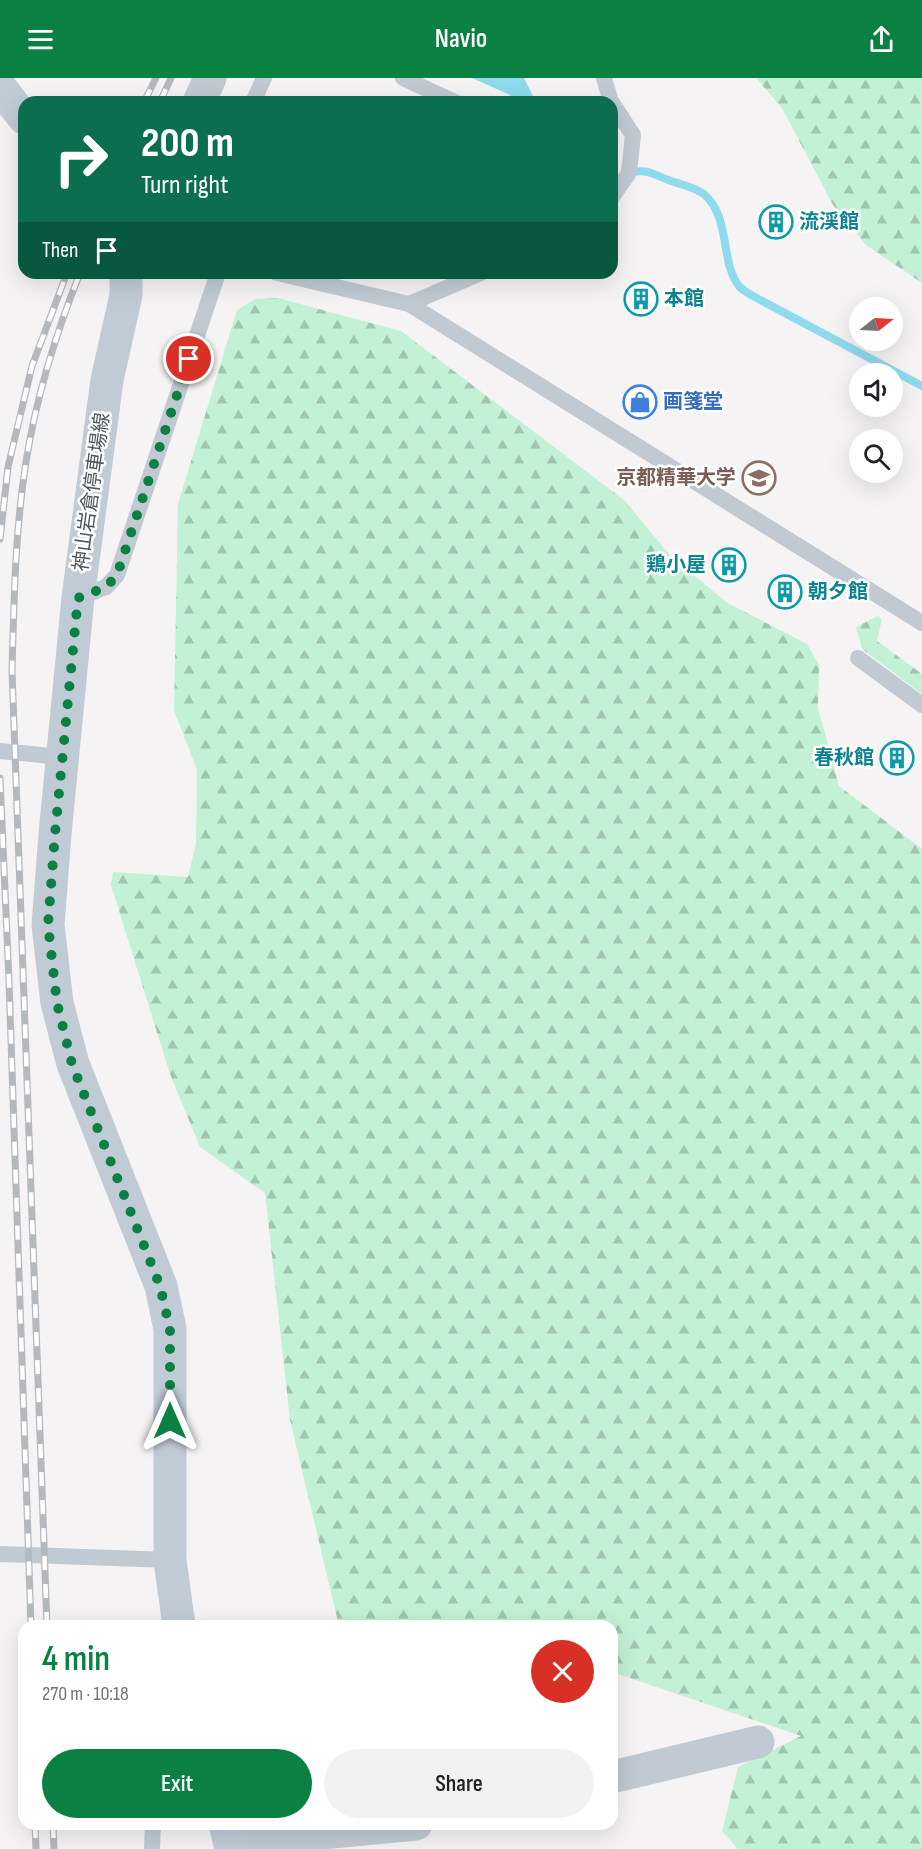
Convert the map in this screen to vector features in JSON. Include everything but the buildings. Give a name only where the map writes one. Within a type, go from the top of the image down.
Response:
[{"type":"main road","points":[[0,87],[18,110]]},
{"type":"main road","name":"神山岩倉停車場線","points":[[126,279],[126,295],[107,380],[78,598],[48,925],[57,1003],[72,1064],[160,1286],[170,1329],[170,1560],[178,1620]]},
{"type":"street","points":[[202,96],[210,78]]},
{"type":"street","points":[[618,1776],[759,1742]]},
{"type":"street","points":[[229,1838],[336,1830]]},
{"type":"lane","points":[[256,96],[264,78]]},
{"type":"lane","points":[[403,78],[442,96]]},
{"type":"lane","points":[[604,78],[610,96]]},
{"type":"lane","points":[[618,112],[633,135],[629,173],[618,189]]},
{"type":"lane","points":[[78,598],[106,587],[117,575],[216,279]]},
{"type":"lane","points":[[303,279],[409,304],[922,623]]},
{"type":"lane","points":[[409,304],[467,279]]},
{"type":"lane","points":[[858,658],[922,705]]},
{"type":"lane","points":[[0,751],[62,757]]},
{"type":"lane","points":[[0,1554],[170,1560]]},
{"type":"lane","points":[[152,1849],[153,1830]]},
{"type":"green space","points":[[756,78],[922,78],[922,283],[866,245],[833,205],[782,108]]},
{"type":"green space","points":[[278,298],[401,331],[624,500],[670,555],[726,602],[807,644],[819,665],[818,708],[839,786],[922,849],[922,1849],[738,1849],[722,1831],[738,1767],[801,1736],[618,1674],[618,1620],[338,1620],[290,1420],[265,1193],[200,1147],[170,1074],[111,885],[113,872],[188,877],[196,843],[197,770],[174,710],[178,504],[237,310],[255,299]]},
{"type":"green space","points":[[878,616],[882,619],[877,641],[922,674],[922,694],[862,649],[856,627]]},
{"type":"water","points":[[472,78],[524,78],[533,96],[508,94]]},
{"type":"waterway","points":[[627,173],[640,171],[650,173],[701,192],[719,216],[729,265],[742,289],[922,386]]},
{"type":"railway","points":[[147,96],[156,78]]},
{"type":"railway","points":[[163,96],[171,78]]},
{"type":"railway","points":[[0,539],[8,467],[32,366],[65,279]]},
{"type":"railway","points":[[47,1620],[12,671],[17,540],[26,462],[35,414],[48,366],[78,279]]},
{"type":"railway","points":[[0,778],[31,1620]]},
{"type":"railway","points":[[35,1830],[36,1849]]},
{"type":"railway","points":[[53,1830],[54,1849]]},
{"type":"place","name":"流渓館","points":[[776,222]]},
{"type":"place","name":"本館","points":[[641,299]]},
{"type":"place","name":"画箋堂","points":[[640,402]]},
{"type":"place","name":"京都精華大学","points":[[759,478]]},
{"type":"place","name":"鶏小屋","points":[[729,565]]},
{"type":"place","name":"朝夕館","points":[[785,592]]},
{"type":"place","name":"春秋館","points":[[897,758]]},
{"type":"route","points":[[170,1421],[170,1329],[160,1286],[72,1064],[57,1003],[48,925],[78,598],[106,587],[117,575],[189,359]]}]
